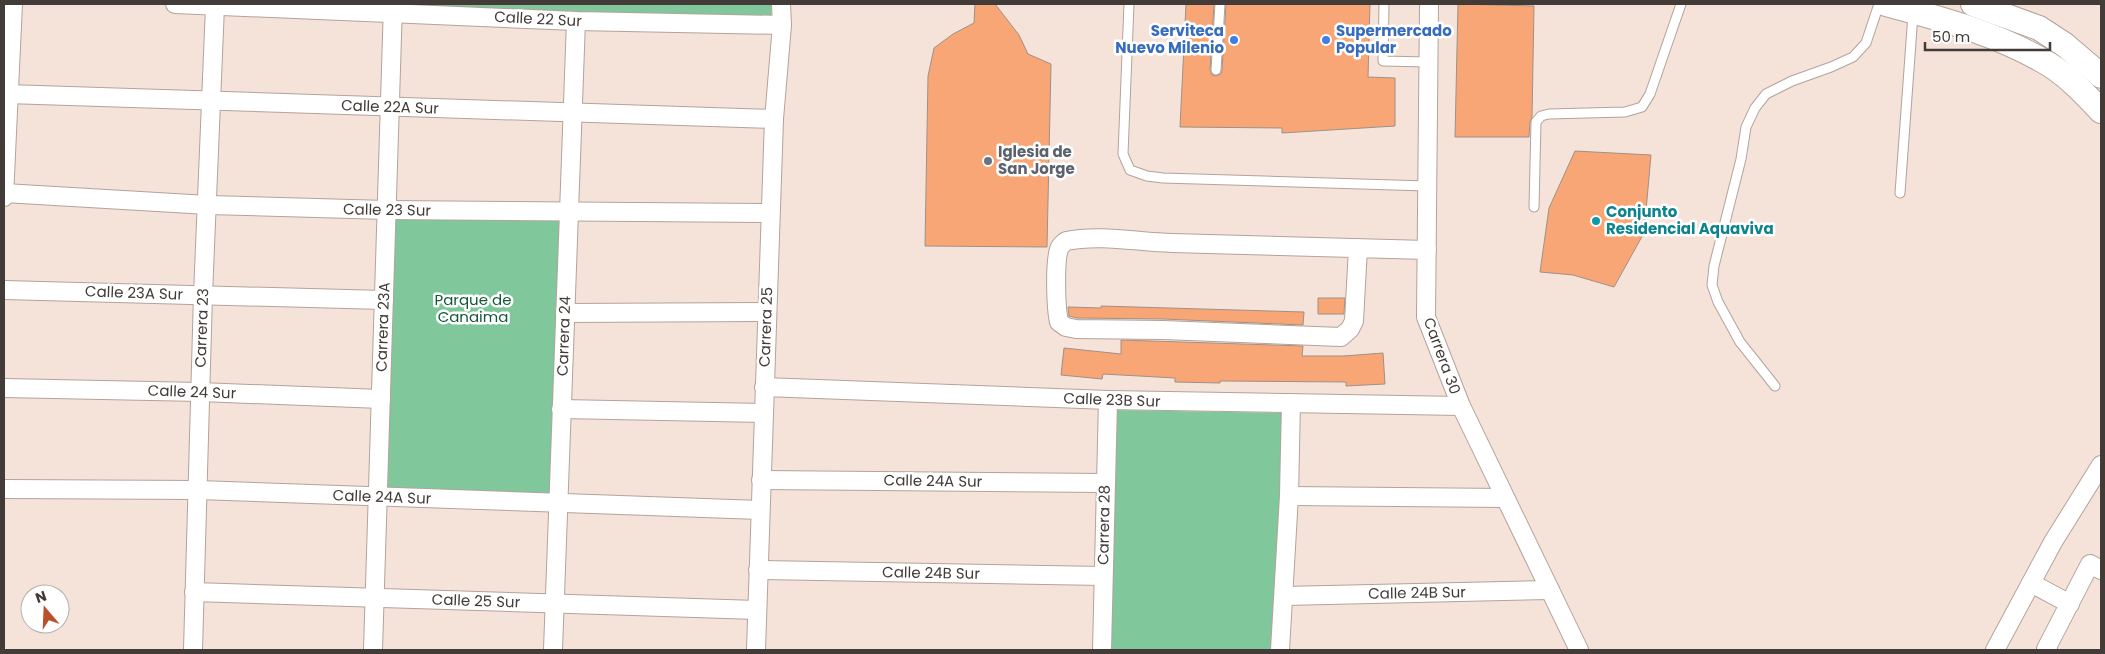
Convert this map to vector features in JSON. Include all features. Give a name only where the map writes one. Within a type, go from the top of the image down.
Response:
[{"type":"main road","points":[[1886,4],[1985,33],[2026,52],[2051,66],[2086,95],[2101,111]]},
{"type":"main road","points":[[1973,4],[2039,28],[2065,45],[2101,76]]},
{"type":"street","points":[[4,197],[7,94],[13,4]]},
{"type":"street","name":"Calle 22 Sur","points":[[175,4],[393,8],[576,21],[782,25]]},
{"type":"street","name":"Carrera 25","points":[[756,650],[770,213],[774,120],[782,25],[781,4]]},
{"type":"street","name":"Carrera 30","points":[[1429,4],[1426,317],[1461,406],[1579,650]]},
{"type":"street","name":"Carrera 23","points":[[193,650],[203,295],[215,6]]},
{"type":"street","name":"Carrera 23A","points":[[373,650],[393,8]]},
{"type":"street","name":"Carrera 24","points":[[553,650],[576,21]]},
{"type":"street","name":"Calle 22A Sur","points":[[7,94],[774,120]]},
{"type":"street","name":"Calle 23 Sur","points":[[4,193],[208,205],[387,210],[568,213],[770,213]]},
{"type":"street","points":[[1358,248],[1354,321],[1350,329],[1341,337],[1163,330],[1076,329],[1066,327],[1059,322],[1056,311],[1058,258],[1060,247],[1066,241],[1095,238],[1143,242],[1358,248],[1427,250]]},
{"type":"street","name":"Calle 23A Sur","points":[[4,290],[384,300]]},
{"type":"street","points":[[565,313],[767,312]]},
{"type":"street","name":"Calle 23B Sur","points":[[764,386],[1108,400],[1461,406]]},
{"type":"street","name":"Calle 24 Sur","points":[[4,388],[200,392],[381,399]]},
{"type":"street","name":"Carrera 28","points":[[1102,650],[1108,400]]},
{"type":"street","points":[[1280,650],[1289,496],[1291,403]]},
{"type":"street","points":[[561,409],[764,413]]},
{"type":"street","points":[[1995,650],[2053,542],[2101,465]]},
{"type":"street","name":"Calle 24A Sur","points":[[762,480],[1105,483]]},
{"type":"street","name":"Calle 24A Sur","points":[[4,489],[198,490],[760,510]]},
{"type":"street","points":[[1289,496],[1505,498]]},
{"type":"street","points":[[2047,650],[2070,604],[2096,567]]},
{"type":"street","name":"Calle 24B Sur","points":[[758,570],[1103,576]]},
{"type":"street","points":[[2031,583],[2070,604]]},
{"type":"street","name":"Calle 24B Sur","points":[[1284,596],[1550,590]]},
{"type":"street","name":"Calle 25 Sur","points":[[194,592],[757,610]]},
{"type":"lane","points":[[1129,4],[1123,154],[1130,170],[1147,176],[1163,178],[1427,186]]},
{"type":"lane","points":[[1216,70],[1220,4]]},
{"type":"lane","points":[[1384,4],[1383,61],[1428,62]]},
{"type":"lane","points":[[1534,207],[1536,122],[1541,116],[1549,114],[1625,112],[1642,106],[1650,94],[1681,4]]},
{"type":"lane","points":[[1775,386],[1740,342],[1718,302],[1712,285],[1714,266],[1741,160],[1746,126],[1755,108],[1766,94],[1792,81],[1853,57],[1866,43],[1879,4]]},
{"type":"lane","points":[[1900,193],[1913,12]]},
{"type":"green space","points":[[400,4],[772,4],[771,22],[400,6]]},
{"type":"green space","name":"Parque de Canaima","points":[[390,217],[563,220],[554,497],[381,491]]},
{"type":"green space","points":[[1112,410],[1287,413],[1278,650],[1106,650]]},
{"type":"building","name":"Iglesia de San Jorge","points":[[975,4],[995,4],[1019,35],[1028,54],[1051,64],[1047,247],[925,246],[928,76],[934,48],[953,34],[974,23]]},
{"type":"building","points":[[1186,4],[1214,4],[1210,70],[1212,75],[1216,76],[1221,74],[1222,70],[1226,4],[1370,4],[1368,77],[1395,78],[1395,126],[1282,133],[1282,128],[1180,127]]},
{"type":"building","points":[[1458,4],[1534,6],[1532,117],[1529,137],[1455,137]]},
{"type":"building","name":"Conjunto Residencial Aquaviva","points":[[1575,151],[1651,155],[1644,233],[1614,287],[1573,275],[1540,272],[1549,208]]},
{"type":"building","points":[[1318,298],[1345,298],[1344,314],[1318,314]]},
{"type":"building","points":[[1101,306],[1304,312],[1303,325],[1163,319],[1077,318],[1069,316],[1068,307],[1101,308]]},
{"type":"building","points":[[1121,340],[1303,346],[1302,356],[1344,356],[1383,353],[1385,384],[1346,386],[1346,382],[1175,382],[1175,378],[1103,374],[1102,379],[1061,375],[1064,348],[1121,354]]},
{"type":"place","name":"Serviteca Nuevo Milenio","points":[[1234,40]]},
{"type":"place","name":"Supermercado Popular","points":[[1326,40]]},
{"type":"place","name":"Iglesia de San Jorge","points":[[988,161]]},
{"type":"place","name":"Conjunto Residencial Aquaviva","points":[[1596,221]]}]
